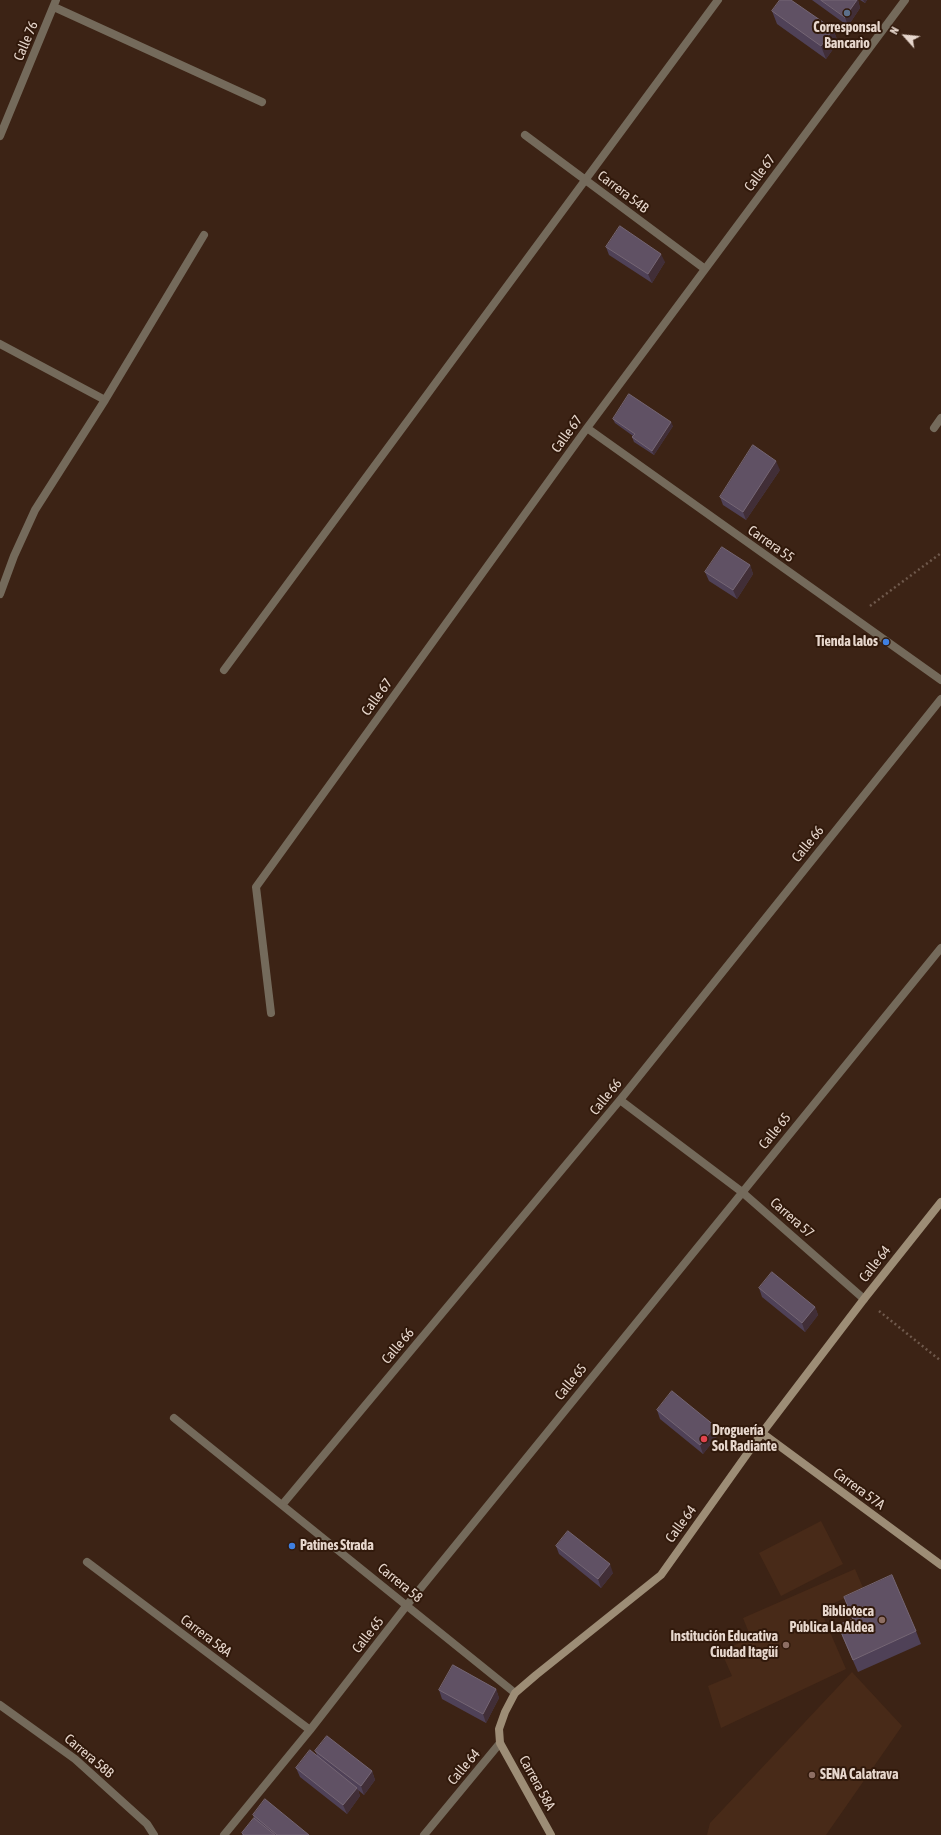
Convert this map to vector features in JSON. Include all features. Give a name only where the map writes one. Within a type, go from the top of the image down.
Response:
[{"type":"street","points":[[224,670],[718,0]]},
{"type":"street","name":"Calle 67","points":[[271,1013],[256,887],[586,428],[905,0]]},
{"type":"street","points":[[55,4],[262,102]]},
{"type":"street","name":"Calle 76","points":[[0,136],[55,4]]},
{"type":"street","name":"Carrera 54B","points":[[525,135],[705,269]]},
{"type":"street","points":[[0,594],[14,556],[35,510],[105,400],[204,235]]},
{"type":"street","points":[[0,344],[105,400]]},
{"type":"street","points":[[934,428],[941,418]]},
{"type":"street","name":"Carrera 55","points":[[586,428],[941,680]]},
{"type":"street","name":"Calle 66","points":[[282,1505],[620,1100],[941,699]]},
{"type":"street","name":"Calle 65","points":[[224,1835],[310,1730],[407,1605],[941,948]]},
{"type":"street","name":"Carrera 57","points":[[620,1100],[742,1192],[864,1299]]},
{"type":"street","name":"Calle 64","points":[[424,1835],[500,1743],[499,1730],[505,1712],[516,1693],[536,1675],[661,1575],[762,1433],[864,1299],[941,1202]]},
{"type":"street","name":"Carrera 58","points":[[174,1418],[516,1693]]},
{"type":"street","name":"Carrera 57A","points":[[762,1433],[941,1565]]},
{"type":"street","name":"Carrera 58A","points":[[88,1562],[310,1730]]},
{"type":"street","name":"Carrera 58B","points":[[0,1705],[75,1760],[147,1824],[154,1835]]},
{"type":"street","name":"Carrera 58A","points":[[500,1743],[551,1835]]},
{"type":"path","points":[[854,618],[941,553]]},
{"type":"path","points":[[864,1299],[941,1360]]},
{"type":"shaded area","points":[[821,1521],[843,1564],[781,1596],[759,1553]]},
{"type":"shaded area","name":"Institución Educativa Ciudad Itagüí","points":[[855,1569],[864,1590],[820,1609],[846,1669],[721,1728],[708,1686],[732,1676],[721,1651],[751,1638],[743,1618]]},
{"type":"shaded area","name":"SENA Calatrava","points":[[852,1672],[902,1726],[826,1835],[707,1835],[710,1823]]},
{"type":"building","points":[[780,0],[791,0],[833,29],[821,46],[772,11]]},
{"type":"building","points":[[821,0],[857,0],[845,17]]},
{"type":"building","points":[[620,226],[661,254],[648,274],[606,247]]},
{"type":"building","points":[[629,394],[671,422],[652,451],[632,437],[635,434],[613,419]]},
{"type":"building","points":[[753,445],[776,461],[743,512],[720,497]]},
{"type":"building","points":[[722,547],[750,565],[733,590],[705,572]]},
{"type":"building","points":[[772,1272],[815,1307],[802,1323],[759,1288]]},
{"type":"building","points":[[672,1391],[715,1426],[700,1445],[657,1410]]},
{"type":"building","points":[[568,1531],[610,1564],[598,1579],[556,1546]]},
{"type":"building","name":"Biblioteca Pública La Aldea","points":[[892,1575],[916,1631],[853,1660],[838,1625],[853,1619],[844,1597]]},
{"type":"building","points":[[453,1665],[496,1689],[483,1714],[439,1690]]},
{"type":"building","points":[[327,1736],[372,1771],[361,1786],[315,1751]]},
{"type":"building","points":[[310,1750],[357,1788],[343,1805],[296,1768]]},
{"type":"building","points":[[265,1799],[309,1835],[277,1835],[253,1815]]},
{"type":"building","points":[[254,1818],[275,1835],[244,1835],[242,1833]]},
{"type":"place","name":"Corresponsal Bancarìo","points":[[847,13]]},
{"type":"place","name":"Tienda lalos","points":[[886,642]]},
{"type":"place","name":"Droguería Sol Radiante","points":[[704,1439]]},
{"type":"place","name":"Patines Strada","points":[[292,1546]]},
{"type":"place","name":"Biblioteca Pública La Aldea","points":[[882,1620]]},
{"type":"place","name":"Institución Educativa Ciudad Itagüí","points":[[786,1645]]},
{"type":"place","name":"SENA Calatrava","points":[[812,1775]]}]
